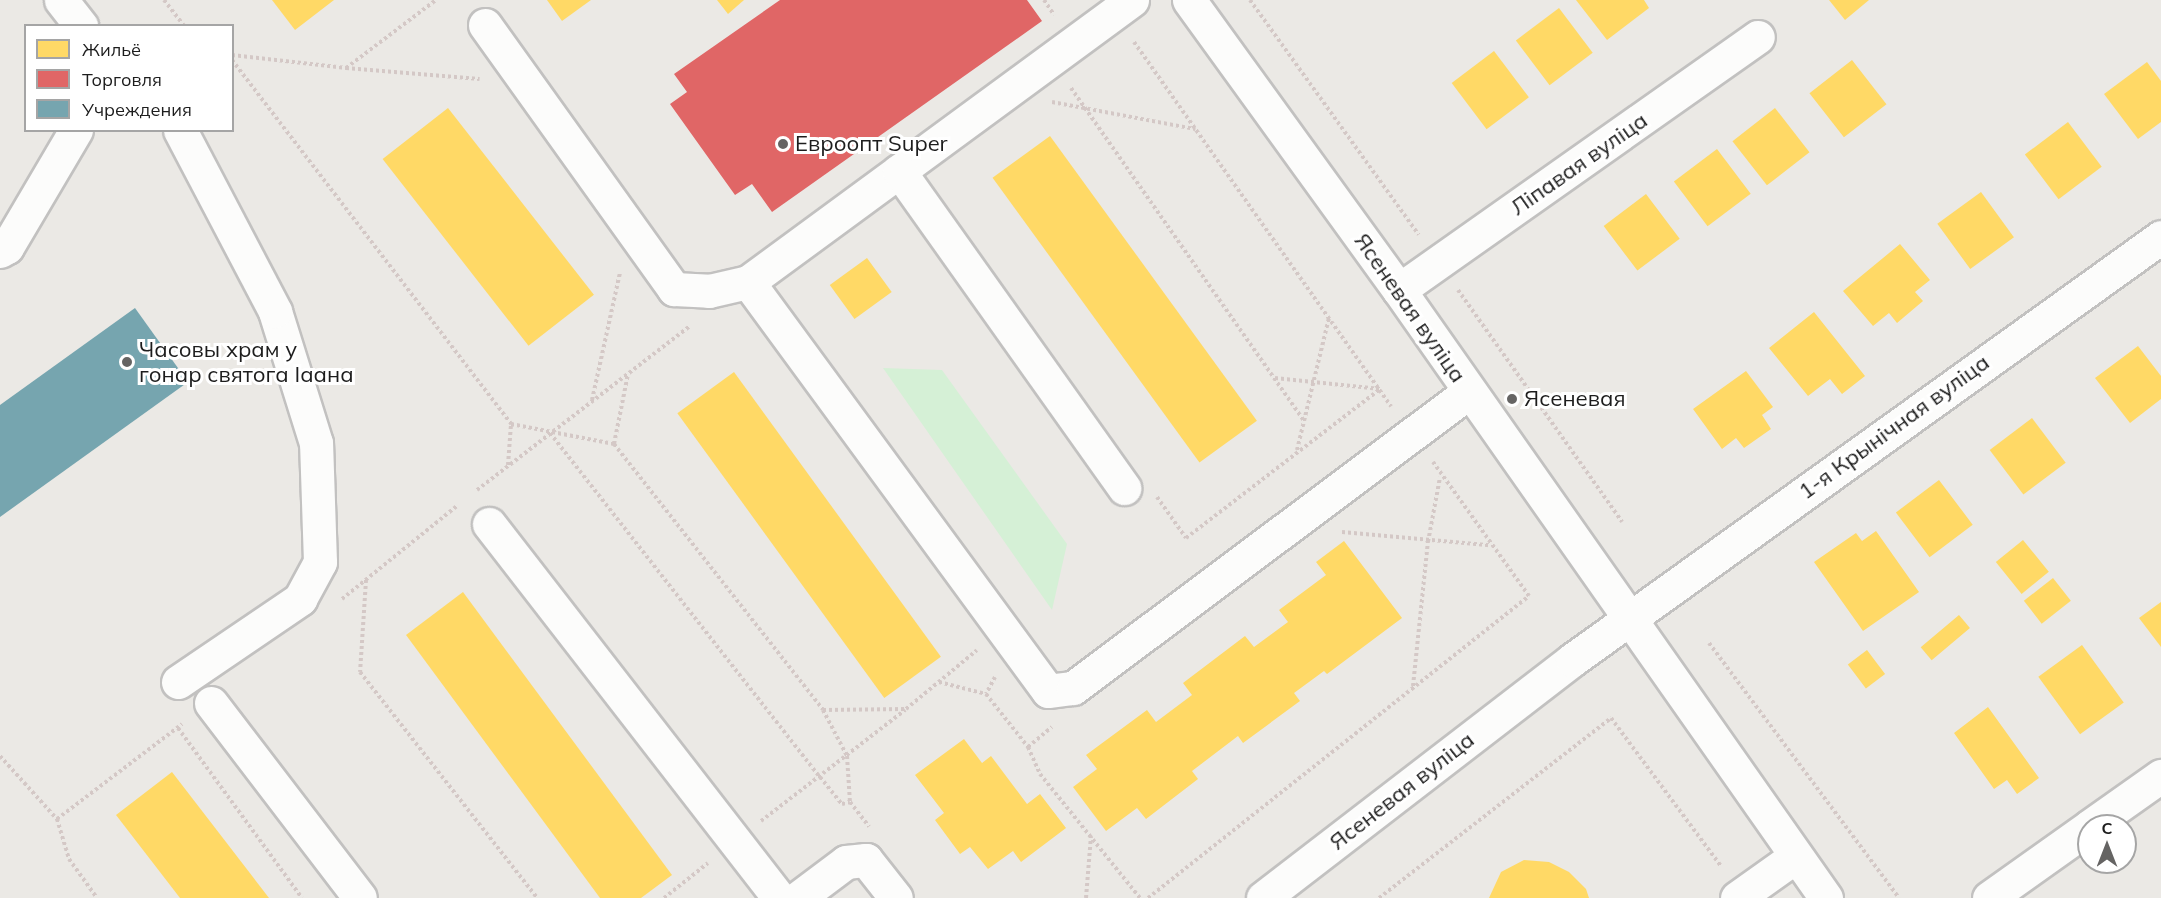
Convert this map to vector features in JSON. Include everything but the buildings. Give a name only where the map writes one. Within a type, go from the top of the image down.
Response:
[{"type":"street","points":[[62,0],[80,24]]},
{"type":"street","name":"Ясеневая вуліца","points":[[1189,0],[1399,290],[1468,392],[1826,898]]},
{"type":"street","points":[[485,25],[674,289],[709,291],[748,282],[1123,7]]},
{"type":"street","name":"Ліпавая вуліца","points":[[1399,290],[1758,37]]},
{"type":"street","points":[[0,251],[7,247],[75,132]]},
{"type":"street","points":[[178,682],[300,599],[320,562],[316,443],[278,322],[181,132]]},
{"type":"street","points":[[899,171],[1138,488]]},
{"type":"street","name":"1-я Крынічная вуліца","points":[[1628,619],[2161,237]]},
{"type":"street","points":[[748,282],[1048,690],[1073,687],[1410,432],[1468,392]]},
{"type":"street","points":[[489,524],[779,898]]},
{"type":"street","name":"Ясеневая вуліца","points":[[1263,898],[1628,619]]},
{"type":"street","points":[[211,703],[360,898]]},
{"type":"street","points":[[2107,814],[2161,776]]},
{"type":"street","points":[[1989,898],[2077,835]]},
{"type":"street","points":[[1739,896],[1796,856]]},
{"type":"street","points":[[798,898],[846,862],[866,860],[896,898]]},
{"type":"path","points":[[164,0],[182,24]]},
{"type":"path","points":[[346,68],[436,0]]},
{"type":"path","points":[[1044,0],[1060,23]]},
{"type":"path","points":[[1123,7],[1196,129],[1410,432],[1424,446],[1441,476],[1489,545],[1528,596],[1148,898]]},
{"type":"path","points":[[234,58],[487,79]]},
{"type":"path","points":[[234,61],[511,424],[614,444],[823,710],[847,756],[850,802],[870,828]]},
{"type":"path","points":[[1064,78],[1304,421]]},
{"type":"path","points":[[1046,101],[1087,111],[1196,129]]},
{"type":"path","points":[[591,401],[620,271]]},
{"type":"path","points":[[472,494],[699,319],[711,316],[709,291]]},
{"type":"path","points":[[1297,451],[1329,318]]},
{"type":"path","points":[[672,325],[679,334]]},
{"type":"path","points":[[614,444],[628,372]]},
{"type":"path","points":[[1274,378],[1314,380],[1380,389]]},
{"type":"path","points":[[1138,488],[1186,538],[1380,389]]},
{"type":"path","points":[[508,466],[511,424]]},
{"type":"path","points":[[549,433],[842,804],[850,802]]},
{"type":"path","points":[[1413,687],[1428,542],[1441,476]]},
{"type":"path","points":[[339,601],[464,501]]},
{"type":"path","points":[[1337,532],[1428,542],[1489,545]]},
{"type":"path","points":[[366,580],[360,672],[537,898]]},
{"type":"path","points":[[1709,643],[1899,898]]},
{"type":"path","points":[[939,682],[986,694]]},
{"type":"path","points":[[57,819],[211,703]]},
{"type":"path","points":[[664,898],[906,709]]},
{"type":"path","points":[[1379,898],[1611,718],[1739,896]]},
{"type":"path","points":[[178,728],[302,898]]},
{"type":"path","points":[[1028,747],[1040,774],[1140,898]]},
{"type":"path","points":[[0,756],[57,819],[69,859],[98,898]]},
{"type":"path","points":[[1086,898],[1091,836]]},
{"type":"green space","points":[[883,368],[942,370],[1067,544],[1052,610]]},
{"type":"place","name":"Евроопт Super","points":[[783,144]]},
{"type":"place","name":"Часовы храм у гонар святога Іаана","points":[[127,362]]},
{"type":"place","name":"Ясеневая","points":[[1512,399]]}]
